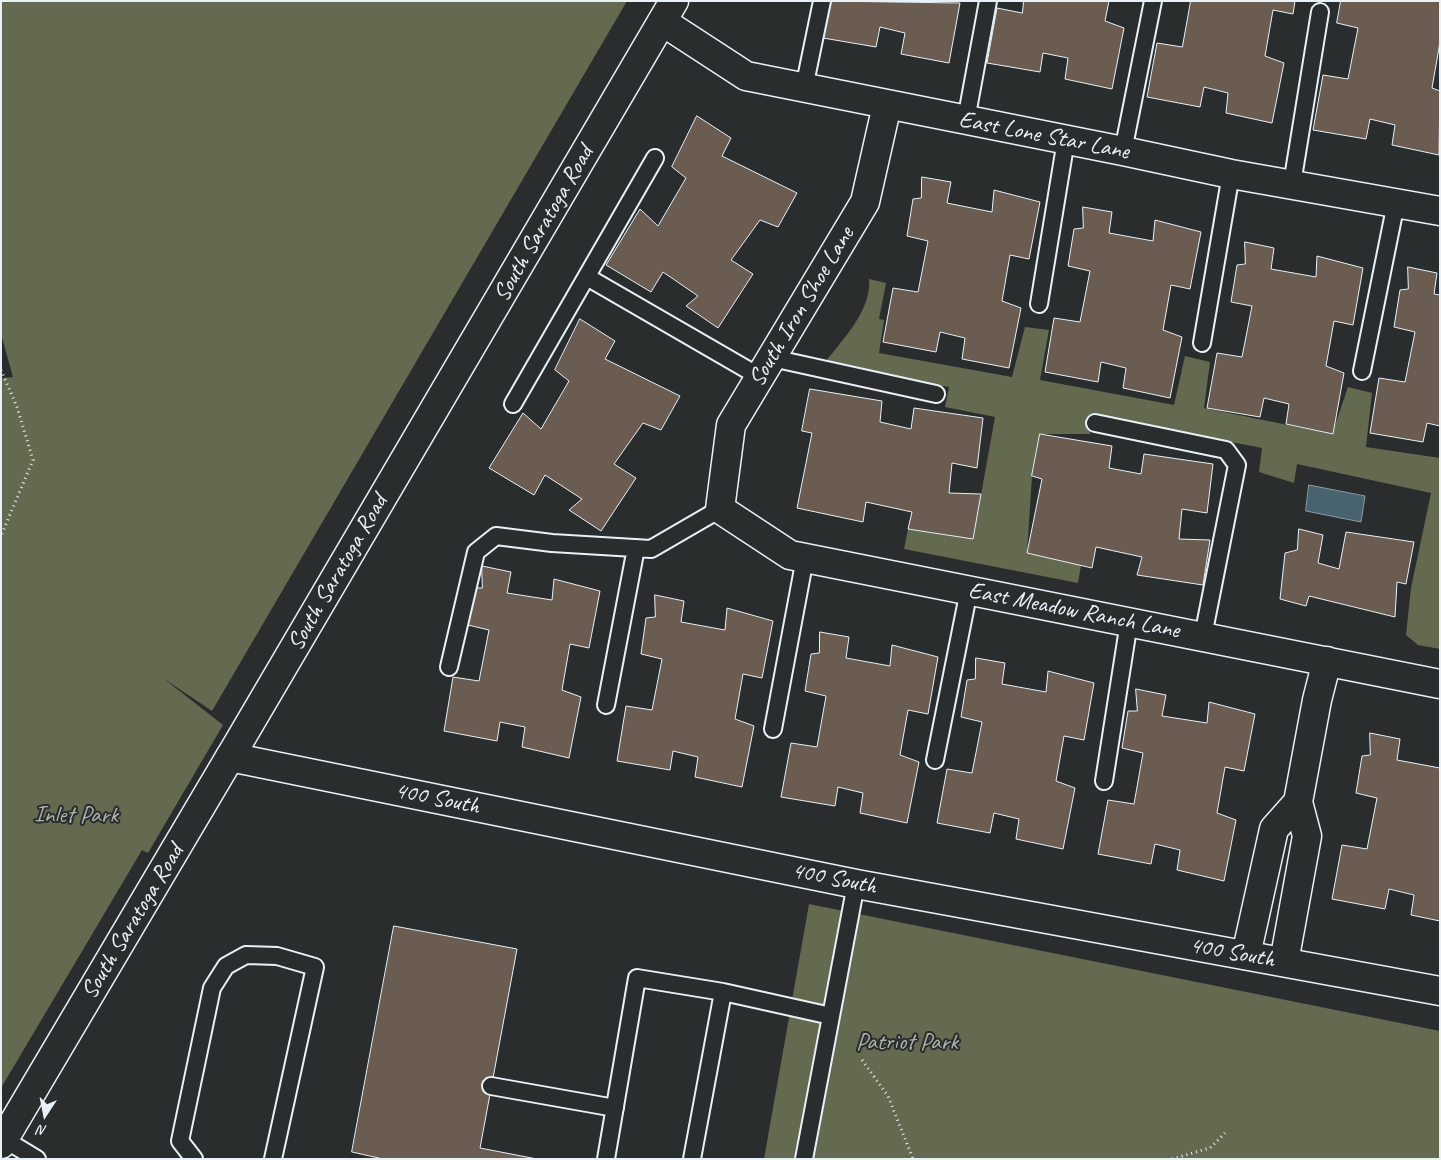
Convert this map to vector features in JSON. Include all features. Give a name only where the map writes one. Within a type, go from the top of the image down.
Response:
[{"type":"street","name":"East Lone Star Lane","points":[[668,11],[746,76],[1231,174],[1440,211]]},
{"type":"street","name":"South Saratoga Road","points":[[3,1142],[668,11]]},
{"type":"street","name":"South Iron Shoe Lane","points":[[720,509],[731,425],[864,202],[888,105]]},
{"type":"street","name":"East Meadow Ranch Lane","points":[[720,509],[790,555],[1440,684]]},
{"type":"street","points":[[1284,962],[1308,836],[1298,802],[1317,700],[1327,661]]},
{"type":"street","name":"400 South","points":[[230,757],[856,884],[1440,991]]},
{"type":"street","points":[[1246,955],[1274,829],[1298,802]]},
{"type":"lane","points":[[804,88],[822,1]]},
{"type":"lane","points":[[966,120],[988,1]]},
{"type":"lane","points":[[1123,151],[1153,1]]},
{"type":"lane","points":[[1292,184],[1320,12]]},
{"type":"lane","points":[[1039,304],[1066,140]]},
{"type":"lane","points":[[513,404],[655,158]]},
{"type":"lane","points":[[1202,344],[1231,174]]},
{"type":"lane","points":[[1362,371],[1396,203]]},
{"type":"lane","points":[[587,277],[766,367],[936,394]]},
{"type":"lane","points":[[1095,423],[1226,450],[1237,465],[1203,636]]},
{"type":"lane","points":[[449,667],[476,552],[496,536],[552,543],[651,549],[720,509]]},
{"type":"lane","points":[[606,705],[636,548]]},
{"type":"lane","points":[[773,729],[805,558]]},
{"type":"lane","points":[[935,760],[969,590]]},
{"type":"lane","points":[[1104,781],[1129,622]]},
{"type":"lane","points":[[804,1159],[856,884]]},
{"type":"lane","points":[[194,1159],[180,1141],[212,988],[226,966],[246,955],[277,956],[315,967],[273,1159]]},
{"type":"lane","points":[[606,1159],[638,978],[723,992],[831,1016]]},
{"type":"lane","points":[[692,1159],[723,992]]},
{"type":"lane","points":[[491,1086],[615,1108]]},
{"type":"lane","points":[[3,1142],[37,1159]]},
{"type":"path","points":[[1,370],[17,407],[34,460],[1,536]]},
{"type":"path","points":[[862,1060],[888,1096],[913,1159]]},
{"type":"path","points":[[1172,1159],[1210,1148],[1226,1133]]},
{"type":"green space","name":"Inlet Park","points":[[1,1],[627,1],[212,711],[163,678],[223,725],[148,853],[142,850],[1,1088],[1,378],[13,377],[1,334]]},
{"type":"green space","points":[[869,279],[886,283],[879,319],[884,320],[879,353],[1012,377],[1025,327],[1049,330],[1040,380],[1174,405],[1185,356],[1210,362],[1204,408],[1332,434],[1348,387],[1372,393],[1366,447],[1440,458],[1440,649],[1418,645],[1406,635],[1411,588],[1431,493],[1297,464],[1294,483],[1259,472],[1262,448],[1093,415],[1090,434],[1040,434],[1032,476],[1027,553],[1081,565],[1078,583],[904,549],[908,529],[973,539],[995,417],[945,407],[949,387],[823,365],[861,314],[869,291]]},
{"type":"green space","name":"Patriot Park","points":[[809,904],[1440,1031],[1440,1159],[764,1159]]},
{"type":"water","points":[[1309,485],[1365,496],[1361,522],[1306,511]]},
{"type":"building","points":[[829,1],[960,3],[949,63],[901,54],[905,33],[880,27],[876,47],[823,38]]},
{"type":"building","points":[[1024,1],[1109,1],[1105,21],[1124,28],[1112,89],[1065,79],[1068,58],[1043,53],[1040,72],[987,63],[997,8],[1022,13]]},
{"type":"building","points":[[1191,1],[1295,1],[1293,14],[1273,10],[1265,56],[1284,63],[1272,123],[1226,113],[1228,93],[1204,87],[1200,107],[1147,97],[1157,43],[1182,47]]},
{"type":"building","points":[[1341,1],[1440,1],[1440,42],[1432,88],[1440,91],[1439,155],[1392,145],[1395,125],[1370,119],[1366,139],[1313,130],[1323,75],[1348,79],[1358,28],[1337,23]]},
{"type":"building","points":[[697,116],[731,138],[722,156],[797,193],[778,227],[760,220],[731,260],[753,274],[718,328],[686,306],[698,296],[663,272],[651,292],[606,265],[640,209],[658,226],[686,178],[672,167]]},
{"type":"building","points":[[922,177],[951,182],[947,203],[992,212],[994,190],[1040,202],[1029,259],[1010,255],[1002,301],[1021,308],[1009,368],[962,359],[965,338],[940,332],[936,352],[883,342],[893,288],[918,292],[928,241],[907,236],[913,199],[921,198]]},
{"type":"building","points":[[1083,207],[1112,212],[1109,233],[1153,241],[1155,220],[1201,232],[1190,289],[1171,285],[1163,330],[1182,337],[1170,398],[1123,388],[1126,368],[1101,362],[1098,382],[1045,372],[1054,318],[1080,322],[1090,271],[1068,266],[1074,229],[1083,228]]},
{"type":"building","points":[[1245,242],[1274,248],[1271,269],[1316,277],[1317,256],[1363,268],[1353,325],[1334,321],[1326,366],[1344,373],[1333,434],[1286,424],[1289,404],[1264,398],[1260,417],[1207,408],[1217,353],[1242,357],[1252,306],[1231,302],[1237,265],[1245,264]]},
{"type":"building","points":[[1408,267],[1437,273],[1434,294],[1440,295],[1440,426],[1427,423],[1423,442],[1370,433],[1379,378],[1405,382],[1415,332],[1394,327],[1400,290],[1408,289]]},
{"type":"building","points":[[580,319],[615,341],[605,359],[680,396],[661,430],[643,423],[614,464],[636,478],[601,531],[569,510],[582,499],[545,475],[534,495],[489,468],[523,413],[541,429],[569,381],[555,370]]},
{"type":"building","points":[[810,389],[882,401],[880,422],[911,429],[914,408],[983,418],[977,468],[952,463],[949,493],[981,494],[973,539],[908,529],[912,512],[866,502],[863,522],[797,508],[812,433],[802,431]]},
{"type":"building","points":[[1040,434],[1112,446],[1109,468],[1141,474],[1144,454],[1213,464],[1207,513],[1182,509],[1179,539],[1210,540],[1203,585],[1137,575],[1142,557],[1096,547],[1092,568],[1027,553],[1042,479],[1032,476]]},
{"type":"building","points":[[1299,529],[1323,535],[1318,563],[1339,569],[1346,532],[1414,542],[1406,584],[1397,582],[1395,617],[1309,596],[1306,606],[1280,599],[1285,553],[1297,550]]},
{"type":"building","points":[[482,566],[511,572],[507,593],[552,600],[554,579],[600,591],[589,648],[570,644],[562,690],[581,697],[569,758],[522,747],[525,727],[500,722],[497,741],[444,731],[453,677],[479,681],[489,630],[468,625],[473,588],[482,588]]},
{"type":"building","points":[[655,595],[684,601],[681,622],[725,630],[727,608],[773,621],[762,678],[743,674],[735,719],[754,726],[742,787],[695,777],[698,757],[673,751],[670,770],[617,761],[626,706],[652,710],[662,659],[641,654],[646,618],[655,617]]},
{"type":"building","points":[[820,632],[849,637],[846,658],[890,666],[892,645],[938,657],[928,714],[908,710],[900,755],[919,762],[907,823],[860,813],[863,793],[838,787],[835,806],[781,797],[791,743],[817,747],[826,696],[805,691],[811,654],[819,653]]},
{"type":"building","points":[[976,658],[1005,663],[1002,684],[1046,692],[1048,671],[1094,683],[1084,740],[1064,736],[1056,781],[1075,788],[1063,849],[1016,839],[1019,819],[994,813],[990,833],[937,823],[947,769],[972,773],[982,722],[961,717],[967,680],[975,679]]},
{"type":"building","points":[[1136,689],[1166,695],[1162,716],[1207,723],[1209,702],[1255,714],[1244,771],[1225,767],[1217,813],[1236,820],[1224,881],[1177,870],[1180,850],[1155,844],[1151,864],[1098,854],[1108,800],[1134,804],[1143,753],[1122,748],[1128,711],[1137,711]]},
{"type":"building","points":[[1370,733],[1400,739],[1397,760],[1440,768],[1440,921],[1411,915],[1414,895],[1389,889],[1385,909],[1332,899],[1342,845],[1367,849],[1377,798],[1356,793],[1362,756],[1370,755]]},
{"type":"building","points":[[394,926],[517,949],[480,1148],[537,1159],[383,1159],[352,1152]]}]
